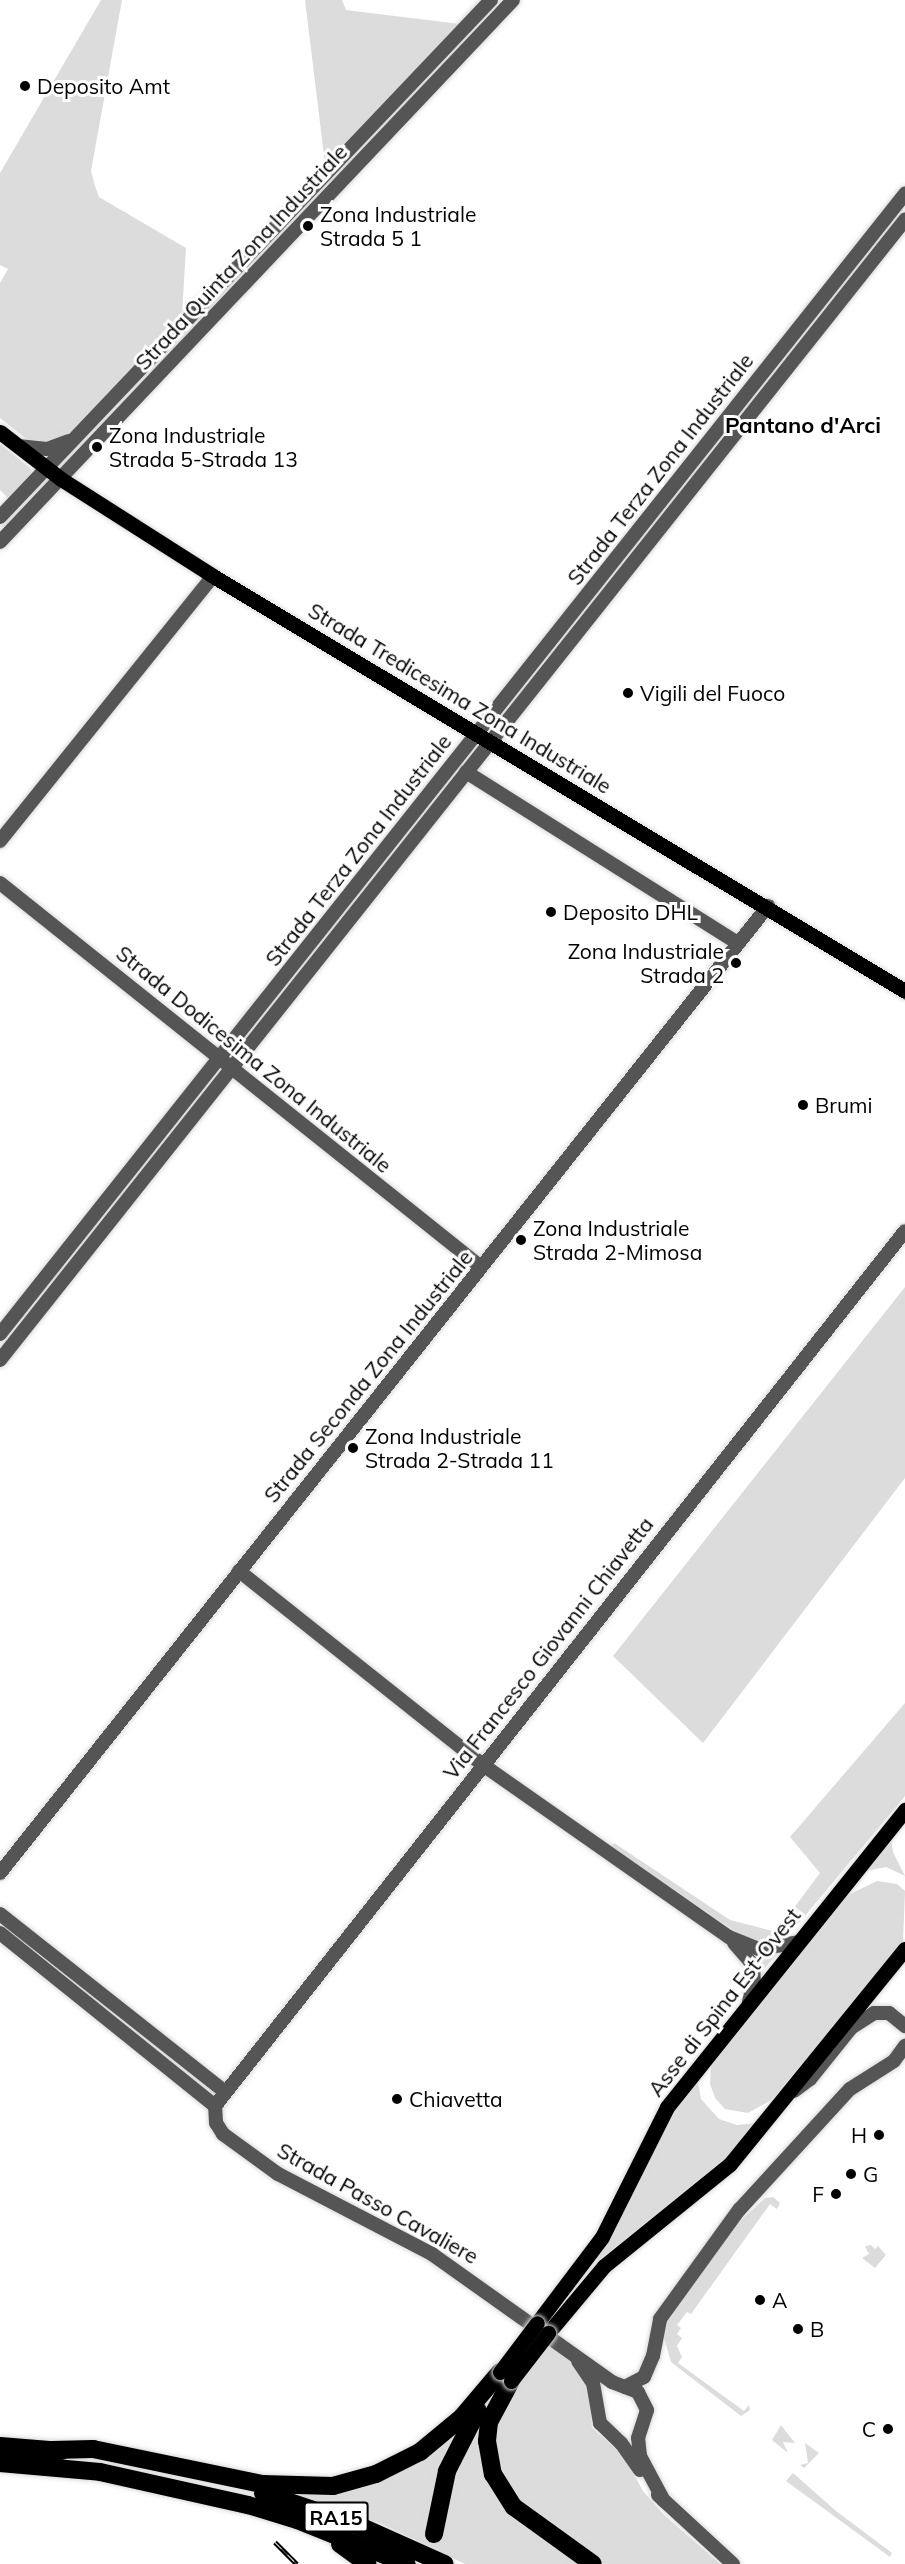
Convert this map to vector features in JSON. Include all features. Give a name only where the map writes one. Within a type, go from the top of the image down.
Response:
[{"type":"highway","points":[[52,2450],[93,2449],[262,2484],[333,2486],[376,2474],[420,2452],[462,2417],[505,2376]]},
{"type":"highway","points":[[434,2534],[447,2471],[505,2376]]},
{"type":"highway","points":[[505,2376],[489,2422],[488,2448],[493,2474],[514,2507],[593,2564]]},
{"type":"highway","name":"RA15","points":[[0,2446],[52,2450],[143,2464],[263,2493],[355,2524],[445,2564]]},
{"type":"highway","name":"RA15","points":[[0,2463],[100,2472],[297,2520],[407,2564]]},
{"type":"highway","points":[[297,2520],[368,2564]]},
{"type":"main road","name":"Strada Tredicesima Zona Industriale","points":[[0,432],[61,479],[213,576],[768,906],[905,991]]},
{"type":"main road","name":"Asse di Spina Est-Ovest","points":[[542,2328],[602,2237],[667,2107],[905,1810]]},
{"type":"main road","points":[[505,2376],[542,2328],[604,2266],[730,2164],[905,1949]]},
{"type":"street","name":"Strada Quinta Zona Industriale","points":[[0,518],[491,0]]},
{"type":"street","name":"Strada Quinta Zona Industriale","points":[[0,542],[513,0]]},
{"type":"street","name":"Strada Terza Zona Industriale","points":[[0,1334],[905,194]]},
{"type":"street","name":"Strada Terza Zona Industriale","points":[[0,1360],[905,220]]},
{"type":"street","points":[[712,436],[725,447]]},
{"type":"street","points":[[18,446],[54,448],[74,439]]},
{"type":"street","points":[[0,842],[213,576]]},
{"type":"street","points":[[466,772],[738,943]]},
{"type":"street","points":[[388,843],[400,855]]},
{"type":"street","name":"Strada Dodicesima Zona Industriale","points":[[0,883],[481,1267]]},
{"type":"street","name":"Strada Seconda Zona Industriale","points":[[0,1873],[768,906]]},
{"type":"street","points":[[110,1196],[123,1207]]},
{"type":"street","name":"Via Francesco Giovanni Chiavetta","points":[[215,2106],[224,2091],[905,1231]]},
{"type":"street","points":[[239,1571],[483,1765],[729,1937],[759,1949],[798,1942]]},
{"type":"street","points":[[0,1914],[224,2091]]},
{"type":"street","points":[[0,1933],[215,2106]]},
{"type":"street","points":[[729,1937],[753,1965],[749,2002]]},
{"type":"street","points":[[785,2098],[810,2079],[862,2021],[874,2013],[889,2013],[905,2026]]},
{"type":"street","points":[[597,2406],[606,2392],[644,2376],[653,2356],[660,2319],[739,2210],[850,2089],[894,2061],[905,2046]]},
{"type":"street","name":"Strada Passo Cavaliere","points":[[215,2106],[216,2123],[235,2144],[286,2178],[442,2260],[566,2348]]},
{"type":"street","points":[[566,2348],[623,2386],[638,2392],[645,2404],[645,2420],[640,2428],[628,2436],[613,2435]]},
{"type":"street","points":[[566,2348],[583,2366],[592,2383],[600,2423],[613,2435],[664,2501],[733,2564]]},
{"type":"street","points":[[640,2428],[640,2456],[664,2501]]},
{"type":"shaded area","points":[[101,0],[122,0],[91,171],[99,197],[186,248],[182,315],[65,439],[33,444],[0,418],[0,283],[8,269],[0,265],[0,173]]},
{"type":"shaded area","points":[[305,0],[342,0],[346,10],[460,24],[325,164]]},
{"type":"shaded area","points":[[0,444],[31,469],[31,476],[11,501],[0,490]]},
{"type":"shaded area","points":[[905,1287],[905,1478],[703,1743],[613,1656]]},
{"type":"shaded area","points":[[905,1703],[905,1796],[783,1942],[751,1942],[611,1847],[614,1843],[730,1920],[776,1932],[820,1873],[790,1837]]},
{"type":"shaded area","points":[[891,1839],[893,1852],[905,1876],[886,1867],[866,1871]]},
{"type":"shaded area","points":[[877,1881],[897,1884],[905,1891],[903,1941],[773,2099],[748,2113],[725,2109],[715,2098],[710,2084],[711,2066],[717,2052],[846,1896]]},
{"type":"shaded area","points":[[750,1952],[768,1954],[778,1953],[759,1975]]},
{"type":"shaded area","points":[[697,2077],[701,2099],[719,2119],[737,2125],[756,2123],[725,2159],[599,2260],[596,2259],[655,2141]]},
{"type":"shaded area","points":[[773,2197],[780,2203],[777,2209],[770,2204],[691,2314],[687,2312],[677,2325],[681,2328],[677,2334],[682,2338],[677,2346],[682,2357],[678,2363],[744,2411],[749,2405],[750,2410],[741,2416],[671,2362],[664,2338],[667,2323],[680,2301],[739,2222],[765,2198]]},
{"type":"shaded area","points":[[871,2245],[875,2249],[878,2246],[886,2255],[875,2268],[862,2258],[869,2254],[865,2246]]},
{"type":"shaded area","points":[[549,2344],[574,2362],[588,2386],[592,2428],[624,2456],[643,2491],[663,2514],[720,2564],[604,2564],[529,2512],[504,2484],[494,2442],[497,2420],[503,2405]]},
{"type":"shaded area","points":[[465,2419],[444,2497],[481,2420],[483,2469],[503,2508],[578,2564],[465,2564],[382,2524],[299,2495],[333,2488]]},
{"type":"shaded area","points":[[781,2425],[795,2443],[783,2442],[788,2453],[772,2440]]},
{"type":"shaded area","points":[[805,2443],[819,2453],[804,2468],[800,2465],[808,2463]]},
{"type":"shaded area","points":[[793,2473],[836,2511],[892,2553],[890,2557],[786,2481]]},
{"type":"railway","points":[[275,2542],[297,2564]]},
{"type":"place","name":"Deposito Amt","points":[[25,86]]},
{"type":"place","name":"Zona Industriale Strada 5 1","points":[[308,226]]},
{"type":"place","name":"Zona Industriale Strada 5-Strada 13","points":[[97,447]]},
{"type":"place","name":"Vigili del Fuoco","points":[[628,693]]},
{"type":"place","name":"Deposito DHL","points":[[551,912]]},
{"type":"place","name":"Zona Industriale Strada 2","points":[[736,963]]},
{"type":"place","name":"Brumi","points":[[803,1105]]},
{"type":"place","name":"Zona Industriale Strada 2-Mimosa","points":[[521,1240]]},
{"type":"place","name":"Zona Industriale Strada 2-Strada 11","points":[[353,1448]]},
{"type":"place","name":"Chiavetta","points":[[397,2099]]},
{"type":"place","name":"H","points":[[879,2135]]},
{"type":"place","name":"G","points":[[851,2174]]},
{"type":"place","name":"F","points":[[836,2194]]},
{"type":"place","name":"A","points":[[760,2300]]},
{"type":"place","name":"B","points":[[798,2329]]},
{"type":"place","name":"C","points":[[888,2429]]},
{"type":"district","name":"Pantano d'Arci","points":[[803,426]]}]
